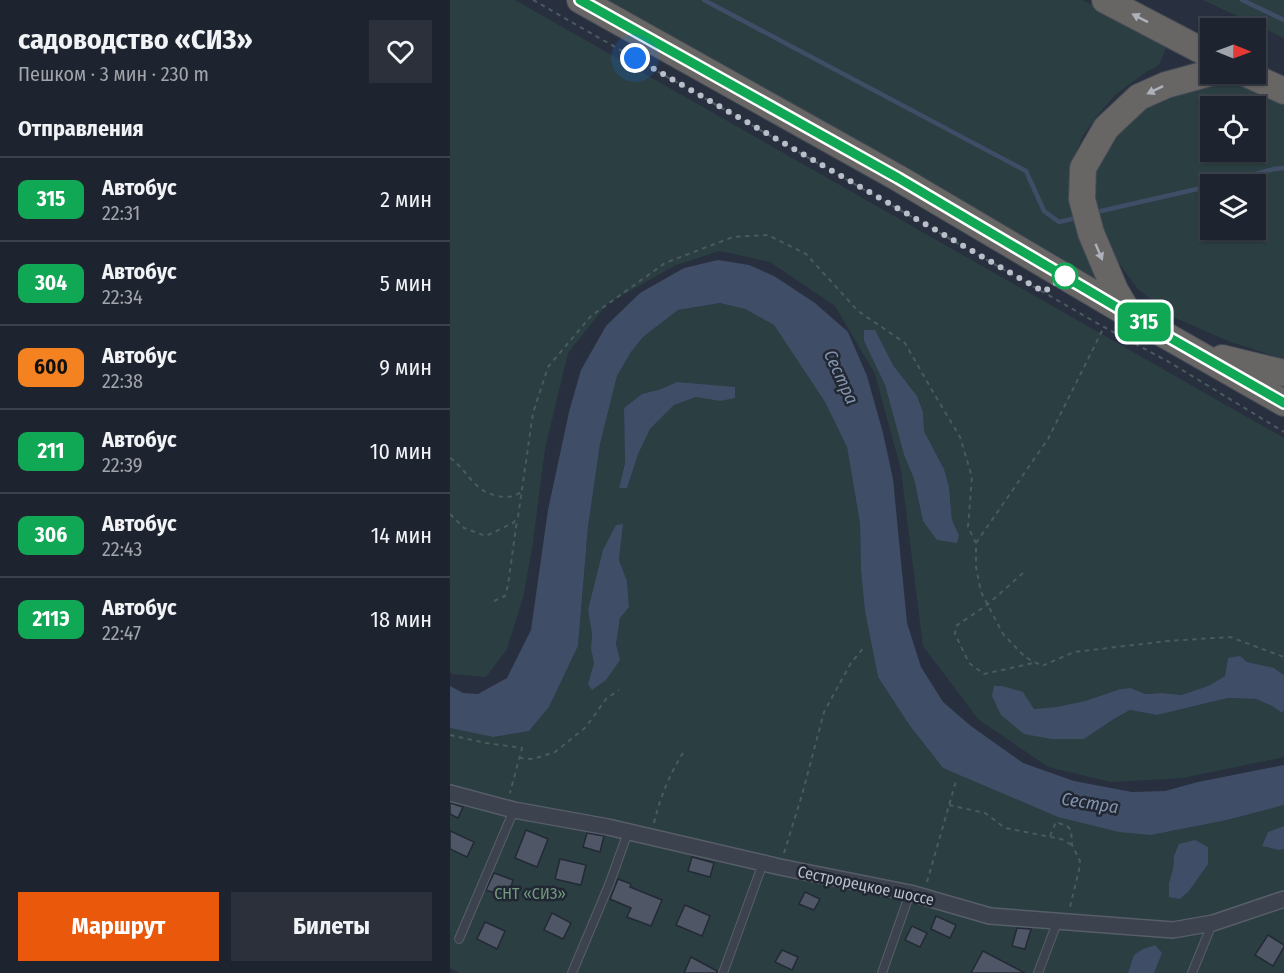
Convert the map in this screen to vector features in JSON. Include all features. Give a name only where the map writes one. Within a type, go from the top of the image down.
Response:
[{"type":"highway","points":[[580,0],[898,178],[1284,403]]},
{"type":"highway","points":[[1105,0],[1200,50]]},
{"type":"highway","points":[[1130,315],[1115,290],[1091,233],[1082,200],[1083,168],[1106,128],[1139,97],[1166,85],[1200,76]]},
{"type":"highway","points":[[1266,83],[1284,91]]},
{"type":"highway","points":[[1195,351],[1284,373]]},
{"type":"street","name":"Сестрорецкое шоссе","points":[[450,793],[510,809],[608,827],[780,867],[916,895],[990,916],[1173,930],[1213,923],[1284,900]]},
{"type":"lane","points":[[459,939],[510,809]]},
{"type":"lane","points":[[572,973],[609,885],[628,832]]},
{"type":"lane","points":[[723,973],[763,863]]},
{"type":"lane","points":[[882,973],[916,895]]},
{"type":"lane","points":[[1038,973],[1062,921]]},
{"type":"lane","points":[[1192,973],[1213,923]]},
{"type":"path","points":[[533,0],[1169,362],[1284,432]]},
{"type":"path","points":[[494,601],[505,596],[508,585],[533,412],[548,367],[591,315],[665,263],[733,237],[768,235],[806,254],[858,311],[905,343],[960,437],[972,477],[968,527],[976,543],[976,567],[981,592],[1003,634],[1025,657],[1042,666],[1074,652],[1168,641],[1230,637],[1284,657]]},
{"type":"path","points":[[976,543],[1048,439],[1104,327]]},
{"type":"path","points":[[450,458],[475,485],[488,494],[513,497],[522,491]]},
{"type":"path","points":[[450,514],[464,528],[486,536],[513,523],[518,517]]},
{"type":"path","points":[[1023,573],[987,605],[956,626],[955,634],[969,663],[984,674],[1035,662]]},
{"type":"path","points":[[780,867],[824,712],[851,663],[865,646]]},
{"type":"path","points":[[519,758],[534,759],[555,752],[586,727],[606,699],[619,690]]},
{"type":"path","points":[[450,735],[522,748],[510,809]]},
{"type":"path","points":[[651,837],[659,800],[683,753]]},
{"type":"path","points":[[916,895],[950,805],[956,781]]},
{"type":"path","points":[[950,805],[985,813],[1005,828],[1050,836],[1072,845]]},
{"type":"path","points":[[1050,836],[1056,822],[1067,826],[1071,830],[1072,845],[1080,861],[1062,921]]},
{"type":"green space","points":[[450,0],[515,0],[1284,438],[1284,675],[1274,668],[1228,658],[1225,676],[1208,686],[1181,695],[1145,694],[1131,688],[1119,689],[1085,701],[1033,709],[1051,739],[1084,739],[1130,710],[1157,715],[1228,698],[1256,699],[1282,713],[1284,710],[1284,757],[1183,778],[1111,782],[1048,767],[978,719],[923,646],[901,470],[875,374],[835,306],[770,262],[720,251],[676,265],[607,304],[568,353],[545,449],[524,594],[507,649],[486,677],[452,674],[450,671]],"holes":[[[864,341],[893,365],[917,396],[923,412],[924,431],[944,469],[949,487],[952,520],[959,535],[923,521],[914,479],[904,455],[885,385]]]},
{"type":"green space","points":[[608,0],[1082,0],[1157,37],[1166,48],[1159,65],[1115,95],[1082,137],[1073,161],[1102,288]]},
{"type":"green space","points":[[1203,0],[1284,0],[1284,38],[1266,30],[1266,18],[1241,18]]},
{"type":"green space","points":[[1200,79],[1200,84],[1253,84],[1284,99],[1284,359],[1228,341],[1171,316],[1137,288],[1111,252],[1099,219],[1093,189],[1098,159],[1126,116]]},
{"type":"green space","name":"СНТ «СИЗ»","points":[[720,303],[745,309],[774,325],[825,402],[847,447],[860,523],[865,611],[878,677],[910,726],[943,768],[1151,835],[1227,820],[1284,805],[1284,826],[1268,832],[1262,846],[1284,849],[1284,973],[1154,973],[1161,953],[1134,955],[1128,973],[460,973],[450,968],[450,728],[493,737],[529,731],[549,707],[578,646],[588,527],[600,444],[617,376],[643,337],[678,310]],"holes":[[[677,382],[735,388],[720,401],[696,397],[674,405],[650,429],[619,488],[625,463],[624,408],[642,394]],[[623,525],[619,560],[627,581],[629,606],[620,618],[616,644],[620,660],[588,684],[594,663],[588,610]],[[1174,856],[1197,879],[1189,891],[1169,883]]]},
{"type":"water","name":"Сестра","points":[[718,260],[749,265],[774,276],[815,303],[848,332],[867,376],[893,479],[907,623],[921,667],[943,702],[971,726],[1023,763],[1074,781],[1132,792],[1165,791],[1284,765],[1284,805],[1227,820],[1151,835],[1119,832],[1058,817],[943,768],[910,726],[878,677],[865,611],[860,523],[847,447],[825,402],[774,325],[745,309],[720,303],[678,310],[643,337],[617,376],[600,444],[588,527],[578,646],[549,707],[529,731],[493,737],[450,728],[450,686],[463,693],[478,694],[507,678],[531,630],[548,510],[569,412],[581,370],[606,326],[640,293],[684,268]]},
{"type":"water","points":[[864,330],[875,330],[893,365],[917,396],[923,412],[924,431],[944,469],[949,487],[952,520],[959,535],[957,543],[937,540],[923,521],[914,479],[904,455],[885,385],[864,341]]},
{"type":"water","points":[[677,382],[735,387],[735,398],[720,401],[696,397],[674,405],[650,429],[638,454],[627,488],[619,488],[625,463],[624,408],[642,394]]},
{"type":"water","points":[[623,524],[619,560],[627,581],[629,607],[620,618],[616,644],[620,660],[606,680],[592,690],[588,684],[594,663],[588,610],[603,550],[616,525]]},
{"type":"water","points":[[1240,656],[1247,662],[1274,668],[1284,675],[1284,710],[1282,713],[1256,699],[1228,698],[1157,715],[1130,710],[1084,739],[1051,739],[1024,734],[1001,715],[992,696],[994,686],[1023,692],[1034,709],[1085,701],[1120,689],[1131,688],[1145,694],[1181,695],[1208,686],[1225,676],[1228,658]]},
{"type":"water","points":[[1284,826],[1284,849],[1262,846],[1268,832]]},
{"type":"water","points":[[1195,840],[1208,847],[1208,864],[1189,891],[1180,899],[1169,897],[1174,856],[1179,844]]},
{"type":"water","points":[[1155,945],[1162,953],[1154,973],[1128,973],[1134,955]]},
{"type":"building","points":[[450,803],[463,807],[458,818],[450,814]]},
{"type":"building","points":[[526,830],[548,839],[537,867],[515,858]]},
{"type":"building","points":[[450,831],[474,842],[467,857],[450,849]]},
{"type":"building","points":[[587,833],[604,836],[600,852],[583,847]]},
{"type":"building","points":[[692,857],[714,863],[710,877],[688,871]]},
{"type":"building","points":[[560,859],[586,865],[581,885],[555,879]]},
{"type":"building","points":[[494,873],[513,880],[508,897],[486,890]]},
{"type":"building","points":[[618,879],[631,884],[630,887],[662,900],[651,926],[627,917],[631,908],[610,899]]},
{"type":"building","points":[[805,892],[820,899],[814,910],[799,904]]},
{"type":"building","points":[[685,905],[710,916],[702,936],[676,925]]},
{"type":"building","points":[[552,913],[571,923],[563,939],[544,930]]},
{"type":"building","points":[[936,916],[956,925],[950,938],[931,929]]},
{"type":"building","points":[[485,922],[505,931],[497,949],[477,939]]},
{"type":"building","points":[[912,926],[927,933],[920,947],[905,940]]},
{"type":"building","points":[[1017,928],[1031,929],[1025,949],[1012,946]]},
{"type":"building","points":[[1268,935],[1284,945],[1273,966],[1255,955]]},
{"type":"building","points":[[782,950],[798,957],[792,970],[775,962]]},
{"type":"building","points":[[983,951],[1025,973],[971,973]]},
{"type":"building","points":[[691,957],[717,971],[717,973],[684,973]]},
{"type":"waterway","points":[[704,0],[1026,171],[1044,211],[1059,222],[1076,218]]},
{"type":"waterway","points":[[1242,0],[1284,20]]},
{"type":"waterway","points":[[1255,174],[1284,168]]},
{"type":"waterway","points":[[1101,211],[1200,188]]},
{"type":"bus line","name":"315","points":[[580,0],[898,178],[1284,403]]},
{"type":"route","points":[[635,58],[1044,292],[1065,276]]}]
